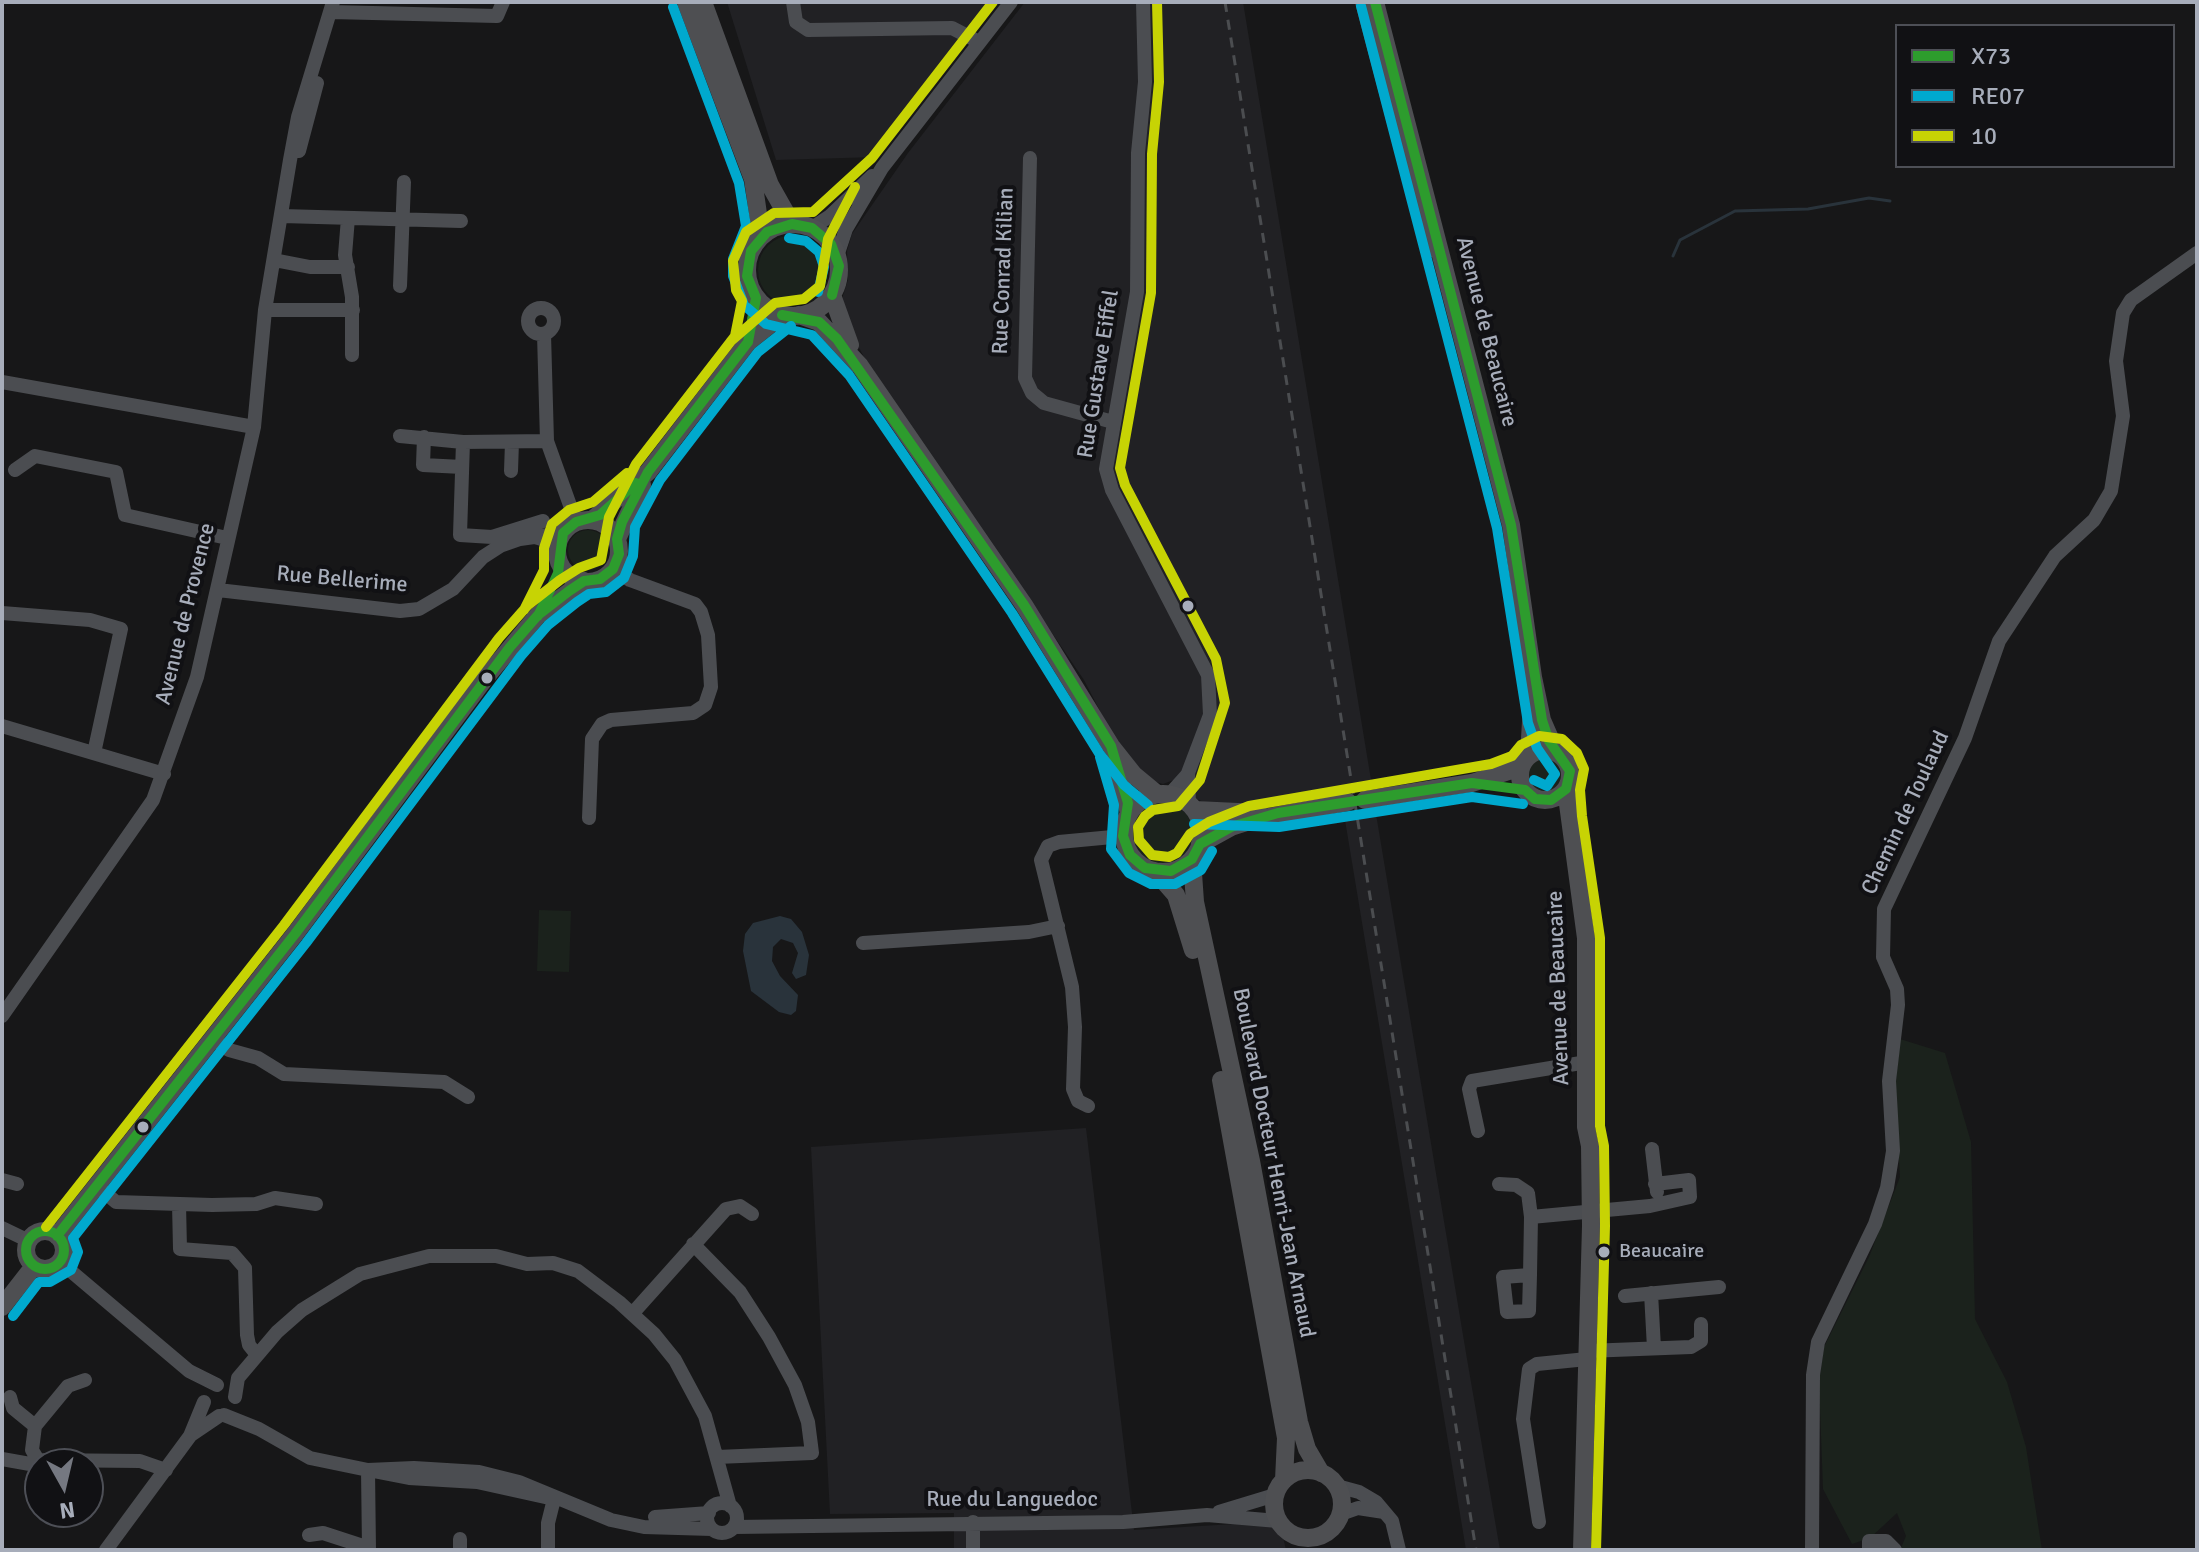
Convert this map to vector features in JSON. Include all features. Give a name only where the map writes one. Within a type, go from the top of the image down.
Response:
[{"type":"main road","points":[[686,2],[753,179],[760,228],[747,263],[750,287],[756,298],[755,317],[748,342]]},
{"type":"main road","points":[[703,2],[770,185],[792,224]]},
{"type":"main road","name":"Avenue de Beaucaire","points":[[1375,2],[1511,525],[1533,677],[1542,720],[1556,752]]},
{"type":"main road","points":[[617,539],[648,472],[748,342],[791,315],[818,309],[832,295],[839,276],[837,256],[831,244],[812,228],[792,224],[767,232],[757,241]]},
{"type":"main road","points":[[832,295],[839,323],[860,366],[1024,605],[1111,746],[1134,775],[1163,794],[1192,807],[1278,813]]},
{"type":"main road","points":[[756,298],[791,315],[819,322],[860,366]]},
{"type":"main road","points":[[538,615],[559,557],[577,525],[648,472]]},
{"type":"main road","points":[[57,1236],[417,773],[479,685],[538,615],[584,581],[600,579],[613,569],[619,554],[617,539],[607,526],[577,525]]},
{"type":"main road","points":[[559,557],[570,575],[584,581]]},
{"type":"main road","name":"Avenue de Beaucaire","points":[[1525,761],[1533,677]]},
{"type":"main road","points":[[1111,746],[1129,813]]},
{"type":"main road","points":[[1163,794],[1140,800],[1129,813],[1123,836],[1130,855],[1155,871],[1179,868],[1196,851],[1231,827],[1278,813],[1472,783],[1525,761],[1542,750],[1556,752],[1565,760],[1570,771],[1566,789],[1560,796],[1542,800],[1525,790],[1472,783]]},
{"type":"main road","points":[[1525,761],[1520,779],[1525,790]]},
{"type":"main road","name":"Avenue de Beaucaire","points":[[1566,789],[1586,938],[1586,1127],[1580,1146],[1585,1211],[1581,1280],[1587,1329],[1582,1550]]},
{"type":"main road","name":"Avenue de Beaucaire","points":[[1542,800],[1573,848]]},
{"type":"main road","points":[[1192,807],[1201,826],[1196,851]]},
{"type":"main road","name":"Boulevard Docteur Henri-Jean Arnaud","points":[[1196,851],[1195,902],[1251,1161],[1299,1422],[1307,1449],[1321,1473]]},
{"type":"main road","name":"Boulevard Docteur Henri-Jean Arnaud","points":[[1155,871],[1176,895],[1183,909],[1230,1121],[1286,1438],[1279,1488]]},
{"type":"main road","points":[[38,1233],[57,1236],[63,1245],[60,1262],[45,1269],[34,1266],[27,1257],[29,1241],[38,1233]]},
{"type":"main road","points":[[2,1307],[34,1266]]},
{"type":"main road","points":[[1301,1471],[1321,1473],[1337,1486],[1341,1514],[1327,1541],[1302,1544],[1278,1521],[1279,1488],[1301,1471]]},
{"type":"street","points":[[332,7],[497,16],[503,2]]},
{"type":"street","points":[[793,2],[796,22],[803,29],[952,28],[979,42]]},
{"type":"street","points":[[837,256],[846,229],[886,162],[1011,2]]},
{"type":"street","name":"Rue Gustave Eiffel","points":[[1143,2],[1145,82],[1138,153],[1137,292],[1106,459],[1108,480],[1199,656],[1210,687],[1210,715],[1188,773],[1192,807]]},
{"type":"street","name":"Avenue de Beaucaire","points":[[1362,2],[1428,251]]},
{"type":"street","name":"Avenue de Provence","points":[[2,1016],[153,800],[197,677],[254,427],[265,310],[298,117],[332,7]]},
{"type":"street","name":"Rue Conrad Kilian","points":[[1030,158],[1025,378],[1032,393],[1044,403],[1113,422]]},
{"type":"street","points":[[812,228],[830,216],[886,162]]},
{"type":"street","points":[[400,286],[404,182]]},
{"type":"street","points":[[282,216],[461,221]]},
{"type":"street","points":[[348,218],[345,246],[353,310],[352,355]]},
{"type":"street","name":"Chemin de Toulaud","points":[[1812,1550],[1813,1375],[1818,1342],[1875,1224],[1887,1188],[1893,1151],[1889,1081],[1898,1005],[1897,989],[1883,957],[1884,909],[1960,751],[1999,641],[2055,556],[2094,520],[2111,491],[2123,416],[2116,361],[2123,313],[2131,300],[2197,253]]},
{"type":"street","points":[[274,260],[310,267],[348,267]]},
{"type":"street","points":[[265,310],[353,310]]},
{"type":"street","points":[[544,334],[547,441],[577,525]]},
{"type":"street","points":[[2,382],[254,427]]},
{"type":"street","points":[[400,436],[463,442],[547,441]]},
{"type":"street","points":[[424,437],[423,465],[462,467]]},
{"type":"street","points":[[463,442],[460,535],[492,537],[543,521]]},
{"type":"street","points":[[511,471],[512,442]]},
{"type":"street","points":[[15,470],[35,456],[116,472],[125,515],[227,538]]},
{"type":"street","name":"Rue Bellerime","points":[[218,590],[400,611],[419,609],[453,589],[483,557],[500,546],[577,525]]},
{"type":"street","points":[[535,537],[545,540],[559,557]]},
{"type":"street","points":[[589,818],[592,739],[602,724],[611,720],[693,713],[705,705],[711,687],[708,635],[701,612],[695,604],[630,580],[613,569]]},
{"type":"street","points":[[2,613],[90,620],[121,629],[94,753]]},
{"type":"street","points":[[2,726],[164,774]]},
{"type":"street","name":"Rue Gustave Eiffel","points":[[1163,794],[1188,773]]},
{"type":"street","points":[[1088,1106],[1078,1101],[1073,1089],[1075,1011],[1066,952],[1041,867],[1043,852],[1048,846],[1067,840],[1123,836]]},
{"type":"street","points":[[863,943],[1029,932],[1058,926]]},
{"type":"street","points":[[213,1039],[229,1050],[258,1058],[276,1072],[444,1082],[468,1097]]},
{"type":"street","points":[[1478,1131],[1469,1089],[1475,1079],[1587,1062]]},
{"type":"street","points":[[1652,1149],[1658,1202]]},
{"type":"street","points":[[2,1180],[17,1184]]},
{"type":"street","points":[[1531,1217],[1650,1206],[1690,1197],[1689,1180],[1655,1184]]},
{"type":"street","points":[[1499,1184],[1516,1185],[1528,1193],[1531,1217],[1530,1275]]},
{"type":"street","points":[[97,1186],[116,1202],[256,1204],[275,1198],[316,1204]]},
{"type":"street","points":[[179,1204],[180,1249],[232,1253],[245,1268],[247,1335],[257,1355]]},
{"type":"street","points":[[632,1314],[726,1209],[740,1206],[752,1214]]},
{"type":"street","points":[[2,1228],[29,1241]]},
{"type":"street","points":[[693,1244],[740,1292],[769,1337],[795,1385],[808,1422],[812,1453],[718,1463]]},
{"type":"street","points":[[106,1550],[190,1436],[204,1399],[219,1385],[238,1378],[302,1310],[331,1290],[360,1274],[429,1256],[496,1256],[527,1264],[553,1263],[578,1271],[632,1314],[661,1342],[694,1390],[718,1463],[723,1508],[722,1550]]},
{"type":"street","points":[[60,1262],[189,1371],[230,1389],[235,1400]]},
{"type":"street","points":[[1625,1296],[1719,1287]]},
{"type":"street","points":[[1651,1293],[1654,1348]]},
{"type":"street","points":[[1539,1522],[1523,1419],[1529,1369],[1537,1364],[1587,1355],[1691,1347],[1701,1341],[1701,1324]]},
{"type":"street","points":[[189,1371],[210,1413],[222,1415]]},
{"type":"street","points":[[190,1436],[222,1415],[235,1400],[238,1378]]},
{"type":"street","points":[[32,1448],[35,1426],[68,1386],[85,1380]]},
{"type":"street","points":[[10,1397],[13,1408],[35,1426]]},
{"type":"street","name":"Rue du Languedoc","points":[[235,1400],[259,1429]]},
{"type":"street","name":"Rue du Languedoc","points":[[222,1415],[259,1429],[310,1458],[368,1470],[414,1468],[479,1472],[519,1482],[554,1499],[632,1525],[723,1530],[818,1524],[1123,1522],[1207,1515],[1278,1521]]},
{"type":"street","points":[[2,1459],[24,1463]]},
{"type":"street","points":[[104,1461],[140,1461],[166,1470]]},
{"type":"street","points":[[309,1535],[323,1533],[369,1549],[368,1470]]},
{"type":"street","points":[[1337,1486],[1369,1496],[1384,1512],[1396,1532],[1399,1550]]},
{"type":"street","name":"Rue du Languedoc","points":[[1207,1515],[1279,1488]]},
{"type":"street","points":[[548,1550],[548,1523],[554,1499]]},
{"type":"street","points":[[723,1508],[723,1530]]},
{"type":"street","name":"Rue du Languedoc","points":[[590,1512],[644,1517],[723,1508],[818,1524]]},
{"type":"street","points":[[1341,1514],[1358,1508],[1384,1512]]},
{"type":"street","points":[[973,1522],[973,1550]]},
{"type":"street","points":[[1869,1550],[1869,1541],[1886,1541],[1895,1550]]},
{"type":"shaded area","points":[[727,2],[992,2],[876,157],[776,160]]},
{"type":"shaded area","points":[[1025,2],[1243,2],[1372,786],[1253,804],[1210,805],[1197,799],[1179,778],[1163,784],[1146,779],[1116,742],[1084,680],[864,357],[844,320],[840,305],[848,280],[847,251],[852,234],[908,153]]},
{"type":"shaded area","points":[[793,235],[818,245],[828,270],[818,295],[793,305],[768,295],[758,270],[768,245]]},
{"type":"shaded area","points":[[588,530],[602,536],[608,550],[602,564],[588,570],[574,564],[568,550],[574,536]]},
{"type":"shaded area","points":[[1545,758],[1557,763],[1562,775],[1557,787],[1545,792],[1533,787],[1528,775],[1533,763]]},
{"type":"shaded area","points":[[1163,803],[1174,805],[1184,812],[1191,822],[1191,844],[1184,854],[1174,861],[1163,863],[1152,861],[1142,854],[1135,844],[1133,833],[1135,822],[1142,812],[1152,805]]},
{"type":"shaded area","points":[[1375,808],[1500,1550],[1466,1550],[1344,814]]},
{"type":"shaded area","points":[[539,910],[571,911],[569,972],[537,971]]},
{"type":"shaded area","points":[[780,916],[791,919],[802,932],[809,955],[806,975],[796,979],[792,973],[798,953],[793,943],[781,939],[773,947],[772,961],[780,976],[798,995],[796,1011],[791,1015],[779,1012],[751,991],[743,951],[745,934],[753,923]]},
{"type":"shaded area","points":[[1900,1039],[1945,1053],[1971,1142],[1975,1319],[2007,1382],[2026,1447],[2042,1550],[1900,1550],[1906,1536],[1897,1513],[1870,1538],[1852,1544],[1823,1489],[1819,1382],[1824,1347],[1869,1257],[1900,1177],[1895,1090]]},
{"type":"shaded area","points":[[1086,1128],[1134,1530],[1267,1522],[1283,1537],[1286,1550],[954,1550],[954,1513],[830,1514],[811,1147]]},
{"type":"waterway","points":[[1673,256],[1680,240],[1735,211],[1808,209],[1869,198],[1890,201]]},
{"type":"railway","points":[[1225,2],[1476,1550]]},
{"type":"transit line","name":"10","points":[[46,1227],[284,925],[499,638],[528,605],[560,580],[579,568],[601,560],[609,517],[636,464],[735,336],[742,301],[736,290],[733,261],[746,232],[774,213],[813,212],[872,158],[993,2]]},
{"type":"transit line","name":"10","points":[[1157,2],[1159,82],[1152,154],[1151,293],[1120,468],[1125,485],[1216,659],[1225,703],[1200,780],[1178,806],[1153,810],[1145,816],[1138,827],[1139,840],[1152,855],[1169,857],[1177,853],[1190,834],[1209,822],[1249,806],[1491,764],[1512,756],[1521,745],[1539,736],[1562,739],[1577,753],[1584,769],[1580,790],[1582,816],[1600,938],[1600,1126],[1604,1146],[1605,1226],[1596,1550]]},
{"type":"transit line","name":"X73","points":[[1375,2],[1511,525],[1542,720],[1549,741],[1570,771],[1566,789],[1551,800],[1535,799],[1525,790]]},
{"type":"transit line","name":"RE07","points":[[1361,6],[1497,528],[1528,723],[1537,748],[1555,774],[1547,786],[1534,780]]},
{"type":"transit line","name":"RE07","points":[[673,7],[739,183],[746,226],[733,259],[733,276],[744,305],[766,324],[812,335],[849,375],[1012,613],[1099,753],[1124,785],[1148,805]]},
{"type":"transit line","name":"10","points":[[731,341],[775,303],[804,299],[820,286],[828,239],[855,187]]},
{"type":"transit line","name":"X73","points":[[756,298],[747,276],[751,251],[767,232],[792,224],[812,228],[831,244],[839,266],[832,295]]},
{"type":"transit line","name":"RE07","points":[[789,238],[806,241],[819,252],[824,267],[818,292]]},
{"type":"transit line","name":"X73","points":[[57,1236],[295,934],[510,647],[538,615],[569,591],[584,581],[600,579],[613,569],[619,554],[617,539],[622,522],[648,472],[748,342],[756,298]]},
{"type":"transit line","name":"X73","points":[[782,315],[819,322],[837,339],[1024,605],[1111,746],[1128,803],[1123,836],[1130,855],[1145,868],[1171,871],[1192,859],[1200,844]]},
{"type":"transit line","name":"RE07","points":[[13,1316],[39,1282],[50,1282],[71,1270],[78,1252],[73,1238],[306,943],[521,656],[548,625],[577,602],[589,594],[606,592],[624,578],[633,556],[635,527],[660,480],[758,352],[791,326]]},
{"type":"transit line","name":"10","points":[[524,610],[544,570],[544,548],[552,524],[569,510],[593,502],[627,473]]},
{"type":"transit line","name":"X73","points":[[538,616],[558,573],[563,533],[576,522],[600,515],[636,483]]},
{"type":"transit line","name":"RE07","points":[[1100,757],[1114,805],[1111,849],[1129,873],[1151,884],[1175,884],[1201,870],[1212,851]]},
{"type":"transit line","name":"X73","points":[[1200,844],[1231,827],[1278,813],[1472,783],[1525,790]]},
{"type":"transit line","name":"RE07","points":[[1194,824],[1279,827],[1472,797],[1523,804]]},
{"type":"transit line","name":"X73","points":[[45,1231],[58,1237],[64,1250],[58,1263],[45,1269],[32,1263],[26,1250],[32,1237],[45,1231]]},
{"type":"place","name":"Beaucaire","points":[[1604,1252]]}]
